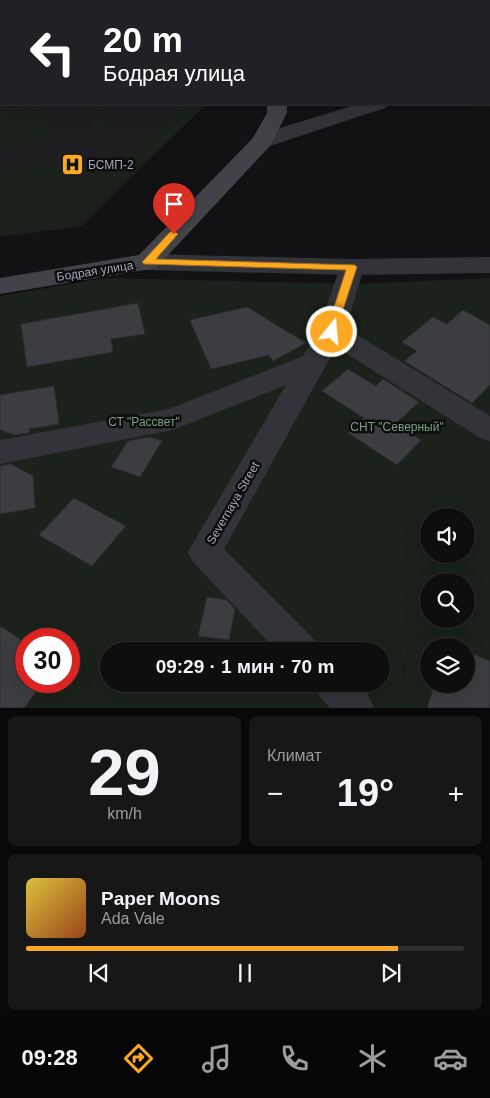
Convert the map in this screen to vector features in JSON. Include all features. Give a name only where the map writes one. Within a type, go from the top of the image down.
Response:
[{"type":"main road","points":[[147,262],[262,141],[277,113],[277,105]]},
{"type":"main road","name":"Бодрая улица","points":[[0,286],[147,262]]},
{"type":"street","points":[[262,141],[375,105]]},
{"type":"street","name":"Бодрая улица","points":[[147,262],[352,267],[490,265]]},
{"type":"street","name":"Severnaya Street","points":[[292,642],[206,552],[332,332],[352,267]]},
{"type":"street","points":[[332,332],[490,430]]},
{"type":"street","points":[[0,452],[173,418],[315,362]]},
{"type":"street","points":[[340,692],[355,708]]},
{"type":"shaded area","name":"БСМП-2","points":[[0,105],[204,105],[82,226],[0,237]]},
{"type":"green space","points":[[86,105],[103,109],[108,105],[113,105],[96,119],[112,124],[103,128],[92,127]]},
{"type":"green space","points":[[185,105],[206,105],[88,216],[77,222],[0,234],[0,183],[4,182],[5,170],[25,164],[56,162],[70,172],[120,163]]},
{"type":"green space","points":[[32,108],[42,112],[49,132],[43,140],[0,148],[0,113]]},
{"type":"green space","name":"СТ \"Рассвет\"","points":[[105,278],[355,284],[490,278],[490,708],[0,708],[0,296]]},
{"type":"building","points":[[138,303],[145,334],[111,339],[113,352],[27,367],[21,324]]},
{"type":"building","points":[[247,307],[306,343],[273,361],[269,355],[211,369],[190,320]]},
{"type":"building","points":[[463,310],[490,325],[490,385],[472,403],[404,361],[417,351],[402,342],[433,317],[447,324]]},
{"type":"building","points":[[348,369],[376,386],[383,379],[419,402],[395,424],[421,440],[397,465],[348,433],[364,418],[322,391]]},
{"type":"building","points":[[54,386],[59,424],[29,429],[29,433],[15,435],[0,430],[0,395]]},
{"type":"building","points":[[149,437],[162,441],[140,477],[111,467],[128,441]]},
{"type":"building","points":[[11,464],[33,476],[35,508],[0,514],[0,466]]},
{"type":"building","points":[[74,498],[126,526],[92,566],[39,535]]},
{"type":"building","points":[[207,597],[227,600],[235,609],[229,640],[198,636]]},
{"type":"building","points":[[0,626],[15,636],[15,693],[35,693],[24,708],[0,708]]},
{"type":"building","points":[[475,655],[490,661],[490,708],[427,708],[432,693],[475,693]]},
{"type":"place","name":"БСМП-2","points":[[72,165]]},
{"type":"route","points":[[174,234],[147,262],[352,267],[332,332]]},
{"type":"park label","name":"СНТ \"Северный\"","points":[[397,427]]}]
